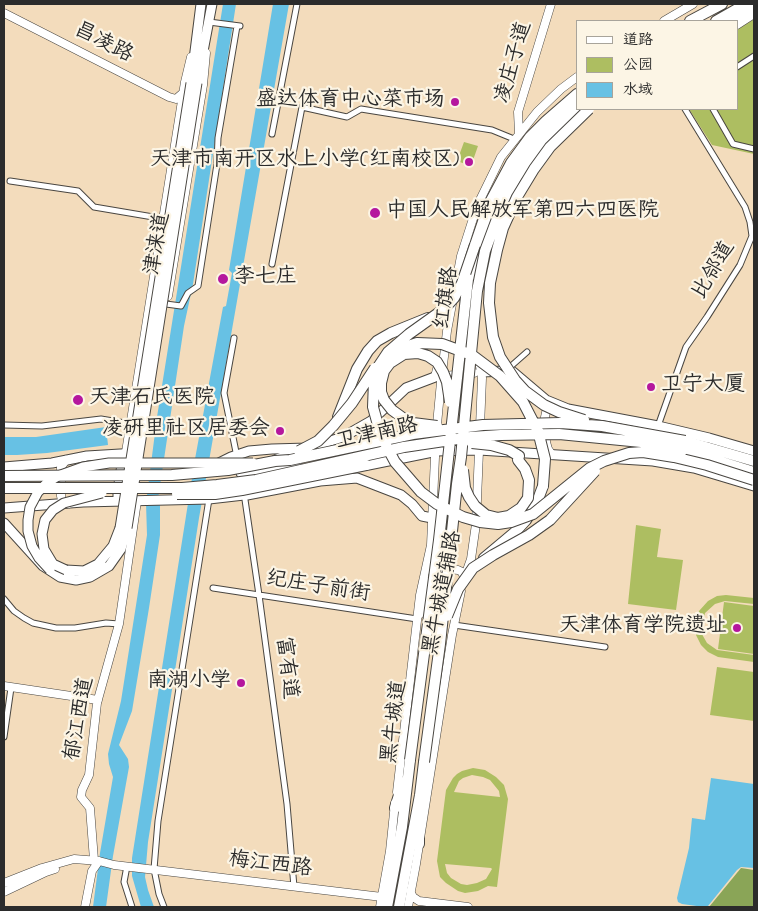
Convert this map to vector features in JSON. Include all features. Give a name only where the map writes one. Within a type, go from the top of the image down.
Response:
[{"type":"highway","points":[[694,19],[713,4]]},
{"type":"highway","points":[[694,19],[722,4]]},
{"type":"highway","points":[[718,20],[746,4]]},
{"type":"highway","points":[[728,20],[751,4]]},
{"type":"highway","points":[[734,20],[754,8]]},
{"type":"highway","name":"红旗路","points":[[439,540],[467,283],[475,245],[489,204],[511,164],[530,137],[546,120],[576,95]]},
{"type":"highway","points":[[584,110],[550,147],[517,197],[503,228],[497,250],[490,282],[489,311],[493,337],[498,352],[508,371],[520,385],[538,401],[553,410],[607,427]]},
{"type":"highway","name":"红旗路","points":[[450,542],[481,265],[489,236],[516,178],[542,143],[584,110]]},
{"type":"highway","points":[[475,245],[458,292],[448,305],[388,352],[376,372],[372,393],[376,421],[389,453],[412,483],[430,499],[452,512],[470,519],[492,524],[511,522],[533,514],[590,468],[604,460],[643,452],[707,465],[754,480]]},
{"type":"highway","points":[[333,426],[342,410],[356,369],[372,346],[391,333],[436,315]]},
{"type":"highway","points":[[275,464],[312,445],[333,426],[352,404],[365,382],[382,360],[400,348],[417,343],[436,343],[461,350],[488,366],[505,380],[523,402],[538,431],[545,459],[545,475],[540,494],[530,514],[515,532],[473,564],[454,596],[440,644]]},
{"type":"highway","points":[[412,353],[423,354],[437,362],[447,382],[453,425],[413,423],[392,410],[384,400],[380,389],[382,374],[390,362],[399,356],[412,353]]},
{"type":"highway","name":"卫津南路","points":[[4,476],[186,475],[261,464],[275,464],[453,425],[567,424],[607,427],[684,446],[754,460]]},
{"type":"highway","name":"卫津南路","points":[[4,488],[58,492],[217,485],[256,480],[391,450],[436,443],[494,436],[559,434],[684,446],[754,472]]},
{"type":"highway","points":[[58,492],[215,494],[281,484],[366,465],[436,443],[485,444],[509,450],[519,456],[518,460],[527,473],[530,484],[528,498],[521,508],[502,518],[490,516],[479,510],[465,488],[461,457]]},
{"type":"highway","points":[[473,564],[529,535],[550,520],[592,474],[618,456]]},
{"type":"highway","name":"黑牛城道","points":[[387,907],[402,827],[439,540]]},
{"type":"highway","name":"黑牛城道","points":[[399,907],[420,795],[440,644],[450,542]]},
{"type":"highway","points":[[395,808],[410,760]]},
{"type":"highway","points":[[419,844],[420,795]]},
{"type":"main road","name":"津涞道","points":[[126,452],[180,113],[201,4]]},
{"type":"main road","name":"津涞道","points":[[194,83],[213,22],[212,4]]},
{"type":"main road","name":"凌庄子道","points":[[518,134],[518,112],[551,4]]},
{"type":"main road","name":"凌庄子道","points":[[518,134],[523,107],[556,4]]},
{"type":"main road","points":[[666,20],[693,4]]},
{"type":"main road","name":"昌凌路","points":[[4,14],[174,99],[180,97],[184,91]]},
{"type":"main road","name":"昌凌路","points":[[4,14],[175,103],[180,113]]},
{"type":"main road","points":[[738,24],[754,14]]},
{"type":"main road","name":"津涞道","points":[[142,453],[203,85],[206,41]]},
{"type":"main road","name":"津涞道","points":[[194,83],[195,43]]},
{"type":"main road","name":"黑牛城道辅路","points":[[380,907],[390,850],[420,595],[430,551],[440,394],[438,376],[461,256],[468,230],[483,192],[501,157],[518,134],[548,100],[576,78]]},
{"type":"main road","points":[[102,493],[64,503],[48,516],[42,529],[42,546],[49,559],[58,567],[74,572],[91,569],[107,556],[118,535],[194,83]]},
{"type":"main road","points":[[4,524],[39,562],[60,577],[76,580],[90,578],[106,569],[115,559],[126,536],[194,83]]},
{"type":"main road","points":[[447,331],[451,338],[456,340],[466,339],[477,260],[483,236],[493,213],[515,170],[544,131],[576,103]]},
{"type":"main road","points":[[461,256],[477,260]]},
{"type":"main road","points":[[468,333],[482,372]]},
{"type":"main road","points":[[142,478],[194,477],[236,455],[258,450],[308,448],[343,438],[371,421],[406,388],[438,376],[512,370],[536,393],[554,405],[584,413],[658,426],[709,438],[754,452]]},
{"type":"main road","name":"黑牛城道辅路","points":[[409,907],[410,891],[454,625],[464,578],[473,564],[482,372]]},
{"type":"main road","points":[[552,455],[546,442],[545,417],[549,405],[554,405]]},
{"type":"main road","points":[[241,473],[275,464],[394,442],[436,443],[479,450],[629,459],[670,464],[726,477],[754,486]]},
{"type":"main road","points":[[120,501],[118,490],[122,461],[126,452]]},
{"type":"main road","points":[[4,467],[61,463],[126,452],[142,453],[142,478],[136,501]]},
{"type":"main road","points":[[50,570],[38,558],[32,546],[28,531],[28,520],[30,507],[38,492],[58,476],[83,468],[109,463],[241,462],[261,464]]},
{"type":"main road","points":[[54,506],[58,492],[61,463]]},
{"type":"main road","points":[[244,495],[259,484],[275,464]]},
{"type":"main road","points":[[4,508],[120,501],[208,499],[358,478],[401,496],[412,504],[422,516],[432,518]]},
{"type":"main road","points":[[58,492],[62,500],[68,504]]},
{"type":"main road","name":"郁江西道","points":[[96,860],[90,808],[81,797],[89,775],[96,701],[117,624],[136,501]]},
{"type":"main road","points":[[430,551],[432,563],[458,566],[473,564]]},
{"type":"main road","points":[[417,619],[424,605],[432,570],[438,568],[458,570],[462,572],[464,578]]},
{"type":"main road","points":[[8,688],[96,701]]},
{"type":"main road","points":[[4,883],[42,868],[74,859],[96,860]]},
{"type":"main road","points":[[4,892],[46,872],[96,860]]},
{"type":"main road","points":[[85,907],[96,860]]},
{"type":"main road","name":"梅江西路","points":[[96,860],[121,865],[382,897]]},
{"type":"main road","points":[[410,891],[413,897],[419,901],[468,907]]},
{"type":"main road","points":[[409,907],[418,904],[441,907]]},
{"type":"street","points":[[272,134],[297,4]]},
{"type":"street","points":[[168,304],[181,306],[188,293],[198,286],[217,164],[218,138],[237,26],[213,22]]},
{"type":"street","points":[[738,66],[754,56]]},
{"type":"street","points":[[272,264],[302,107],[347,117],[361,109],[518,134]]},
{"type":"street","name":"比邻道","points":[[658,426],[686,347],[740,265],[752,236],[745,207],[686,110]]},
{"type":"street","points":[[714,110],[733,144],[754,149]]},
{"type":"street","points":[[10,180],[78,191],[94,207],[180,221]]},
{"type":"street","name":"富有道","points":[[234,338],[224,393],[241,473],[259,595],[287,804],[294,887]]},
{"type":"street","points":[[512,370],[527,352]]},
{"type":"street","points":[[4,425],[42,426],[101,419],[131,424]]},
{"type":"street","points":[[164,907],[159,894],[154,869],[158,821],[208,499]]},
{"type":"street","name":"纪庄子前街","points":[[213,588],[417,619]]},
{"type":"street","points":[[4,599],[14,611],[24,618],[56,628],[75,628],[106,623],[117,624]]},
{"type":"street","points":[[454,625],[604,648]]},
{"type":"street","points":[[4,736],[8,688]]},
{"type":"street","points":[[121,865],[132,907]]},
{"type":"green space","points":[[754,19],[754,154],[712,145],[690,110],[738,110],[738,29]]},
{"type":"green space","points":[[464,142],[478,146],[471,166],[457,161]]},
{"type":"green space","points":[[636,525],[661,529],[657,557],[683,560],[676,610],[628,604]]},
{"type":"green space","points":[[717,596],[754,598],[754,604],[725,601],[715,604],[705,613],[702,626],[703,636],[707,643],[717,650],[754,655],[754,662],[718,657],[708,652],[701,645],[696,635],[699,611],[708,601]]},
{"type":"green space","name":"天津体育学院遗址","points":[[724,602],[754,606],[754,654],[718,649]]},
{"type":"green space","points":[[717,667],[754,672],[754,721],[710,715]]},
{"type":"green space","points":[[473,768],[485,770],[504,785],[508,799],[497,887],[488,886],[478,891],[465,893],[458,891],[440,877],[437,861],[446,790],[453,778],[462,771]],"holes":[[[472,775],[490,780],[499,791],[500,797],[454,792],[459,781]],[[445,864],[491,868],[492,869],[486,879],[467,885],[451,878],[447,873]]]},
{"type":"green space","points":[[741,868],[754,870],[754,907],[709,907]]},
{"type":"water","points":[[223,4],[236,4],[158,499],[160,505],[160,535],[149,608],[132,711],[119,745],[128,759],[129,767],[106,907],[93,907],[113,777],[108,754],[121,701],[147,535],[146,503],[157,417]]},
{"type":"water","points":[[273,4],[289,4],[199,518],[148,842],[145,877],[154,907],[141,907],[132,876],[132,858],[195,459],[223,307],[226,306],[232,273],[229,270]]},
{"type":"water","points":[[106,427],[108,445],[47,453],[4,455],[4,437],[36,437]]},
{"type":"water","points":[[711,778],[754,784],[754,868],[741,867],[737,870],[708,906],[682,904],[678,902],[677,898],[689,848],[692,818],[705,820]]},
{"type":"place","name":"盛达体育中心菜市场","points":[[455,102]]},
{"type":"place","name":"天津市南开区水上小学(红南校区)","points":[[469,162]]},
{"type":"place","name":"中国人民解放军第四六四医院","points":[[375,213]]},
{"type":"place","name":"李七庄","points":[[223,279]]},
{"type":"place","name":"卫宁大厦","points":[[651,387]]},
{"type":"place","name":"天津石氏医院","points":[[78,400]]},
{"type":"place","name":"凌研里社区居委会","points":[[280,431]]},
{"type":"place","name":"天津体育学院遗址","points":[[737,628]]},
{"type":"place","name":"南湖小学","points":[[241,683]]}]
